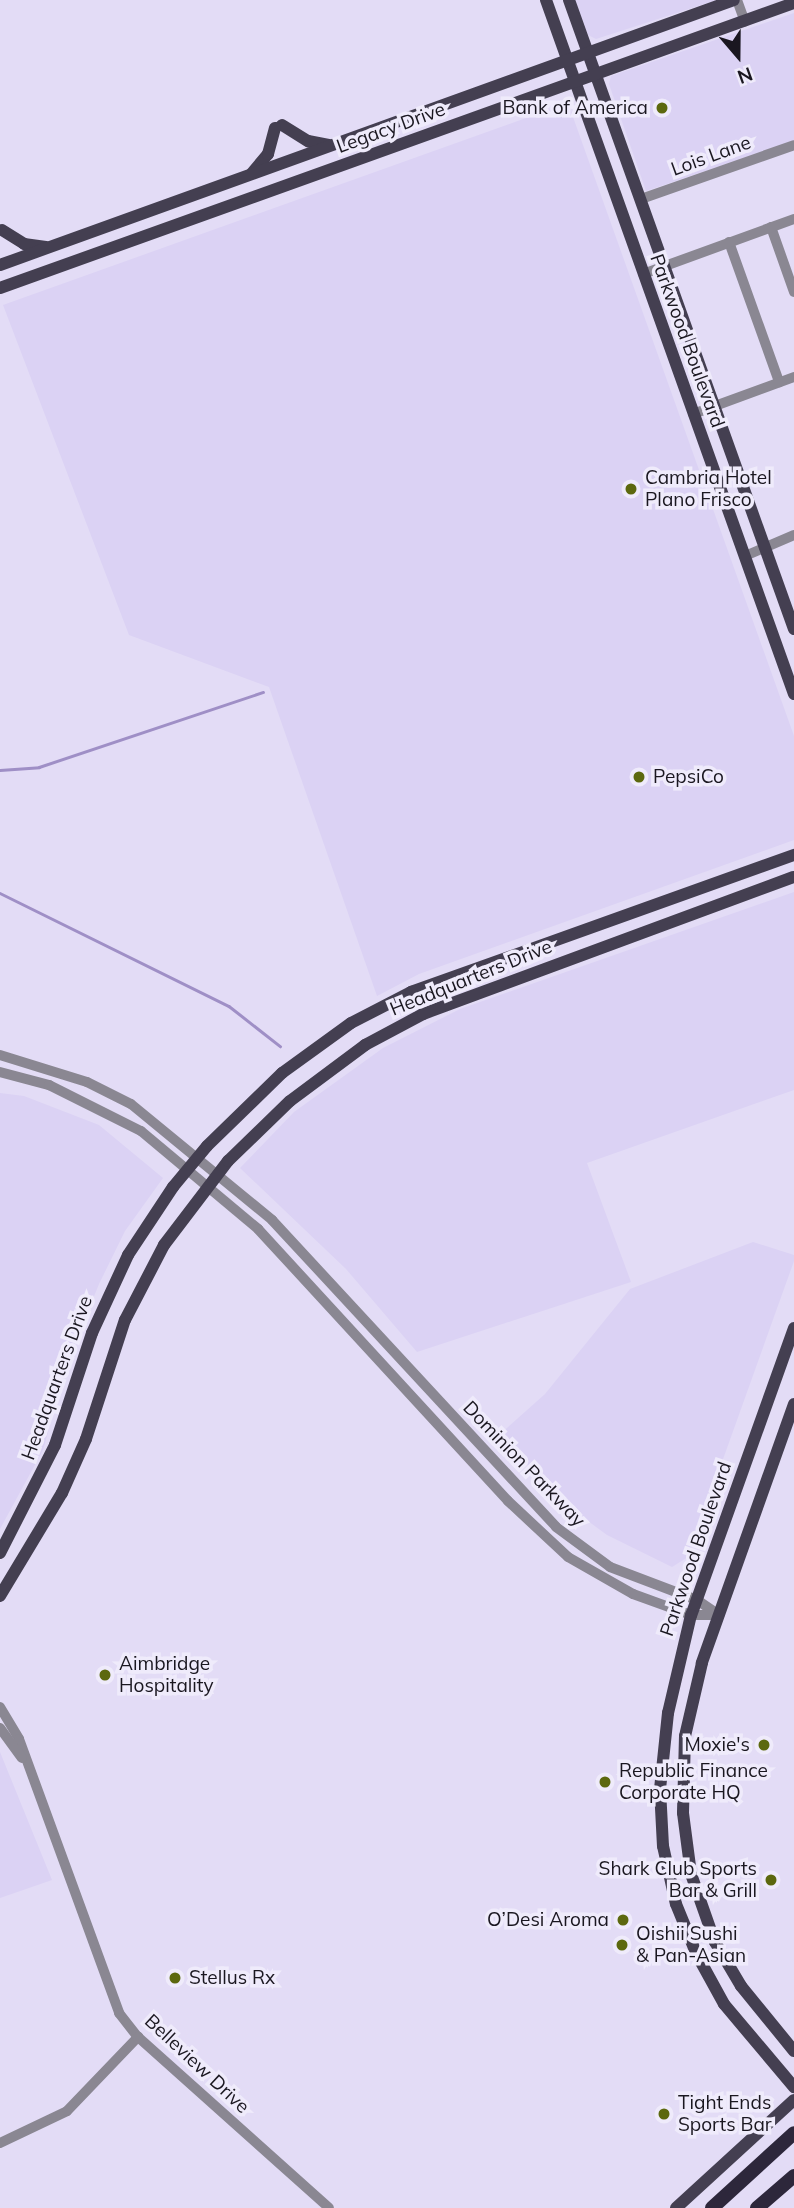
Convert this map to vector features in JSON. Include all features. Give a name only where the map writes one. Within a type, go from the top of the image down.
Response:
[{"type":"highway","points":[[712,2208],[789,2137]]},
{"type":"highway","points":[[757,2208],[794,2176]]},
{"type":"main road","name":"Parkwood Boulevard","points":[[546,0],[693,414],[791,678],[794,694]]},
{"type":"main road","name":"Parkwood Boulevard","points":[[569,0],[794,629]]},
{"type":"main road","name":"Legacy Drive","points":[[0,265],[735,0]]},
{"type":"main road","name":"Legacy Drive","points":[[0,288],[794,4]]},
{"type":"main road","points":[[249,176],[268,154],[278,126],[308,141],[333,145]]},
{"type":"main road","points":[[2,230],[24,244],[50,247]]},
{"type":"main road","name":"Headquarters Drive","points":[[0,1553],[55,1445],[87,1346],[116,1278],[186,1171],[282,1073],[329,1037],[391,1001],[463,971],[794,855]]},
{"type":"main road","name":"Headquarters Drive","points":[[0,1596],[51,1515],[80,1452],[133,1301],[164,1245],[217,1175],[290,1101],[391,1030],[465,997],[794,877]]},
{"type":"main road","name":"Parkwood Boulevard","points":[[794,1328],[691,1615],[668,1713],[660,1789],[662,1821],[676,1904],[696,1953],[732,2014],[794,2087]]},
{"type":"main road","points":[[767,1404],[792,1409],[719,1615],[685,1736],[684,1818],[691,1874],[715,1942],[741,1986],[794,2051]]},
{"type":"main road","points":[[55,1445],[80,1452]]},
{"type":"main road","points":[[662,1821],[684,1818]]},
{"type":"main road","points":[[696,1953],[715,1942]]},
{"type":"main road","points":[[676,2208],[794,2100]]},
{"type":"main road","points":[[769,2122],[783,2115],[794,2117]]},
{"type":"street","points":[[735,0],[745,22]]},
{"type":"street","name":"Lois Lane","points":[[641,199],[794,145]]},
{"type":"street","points":[[643,274],[794,219]]},
{"type":"street","points":[[771,227],[794,292]]},
{"type":"street","points":[[729,242],[779,382]]},
{"type":"street","points":[[693,414],[794,377]]},
{"type":"street","points":[[743,551],[794,535]]},
{"type":"street","name":"Dominion Parkway","points":[[0,1055],[87,1082],[131,1104],[272,1220],[525,1494],[583,1547],[620,1572],[696,1600],[719,1615]]},
{"type":"street","name":"Dominion Parkway","points":[[0,1072],[49,1085],[97,1105],[141,1131],[258,1229],[508,1501],[572,1560],[633,1594],[691,1615],[719,1615]]},
{"type":"street","points":[[336,1312],[348,1301]]},
{"type":"street","points":[[572,1560],[583,1547]]},
{"type":"street","name":"Belleview Drive","points":[[0,1707],[19,1739],[24,1760],[108,1993],[138,2037],[329,2208]]},
{"type":"street","name":"Belleview Drive","points":[[0,1728],[24,1760]]},
{"type":"street","points":[[0,2143],[67,2112],[138,2037]]},
{"type":"shaded area","points":[[575,0],[717,0],[596,39],[588,35]]},
{"type":"shaded area","points":[[794,13],[794,141],[646,191],[609,84],[611,76]]},
{"type":"shaded area","points":[[568,103],[794,736],[794,840],[419,974],[377,996],[269,687],[129,635],[3,305]]},
{"type":"shaded area","points":[[794,892],[794,1090],[587,1163],[631,1282],[417,1352],[346,1269],[240,1168],[294,1112],[383,1048],[460,1009]]},
{"type":"shaded area","points":[[0,1093],[24,1096],[99,1125],[163,1178],[125,1231],[99,1284],[71,1353],[43,1450],[0,1529]]},
{"type":"shaded area","points":[[753,1242],[794,1255],[794,1261],[688,1557],[672,1567],[607,1535],[573,1510],[498,1436],[545,1394],[630,1289]]},
{"type":"shaded area","points":[[0,1752],[52,1880],[0,1898]]},
{"type":"waterway","points":[[0,770],[39,767],[263,692]]},
{"type":"waterway","points":[[0,893],[229,1006],[280,1046]]},
{"type":"place","name":"Bank of America","points":[[662,108]]},
{"type":"place","name":"Cambria Hotel Plano Frisco","points":[[631,489]]},
{"type":"place","name":"PepsiCo","points":[[639,777]]},
{"type":"place","name":"Aimbridge Hospitality","points":[[105,1675]]},
{"type":"place","name":"Moxie's","points":[[764,1745]]},
{"type":"place","name":"Republic Finance Corporate HQ","points":[[605,1782]]},
{"type":"place","name":"Shark Club Sports Bar & Grill","points":[[771,1880]]},
{"type":"place","name":"O’Desi Aroma","points":[[623,1920]]},
{"type":"place","name":"Oishii Sushi & Pan-Asian","points":[[622,1945]]},
{"type":"place","name":"Stellus Rx","points":[[175,1978]]},
{"type":"place","name":"Tight Ends Sports Bar","points":[[664,2114]]}]
